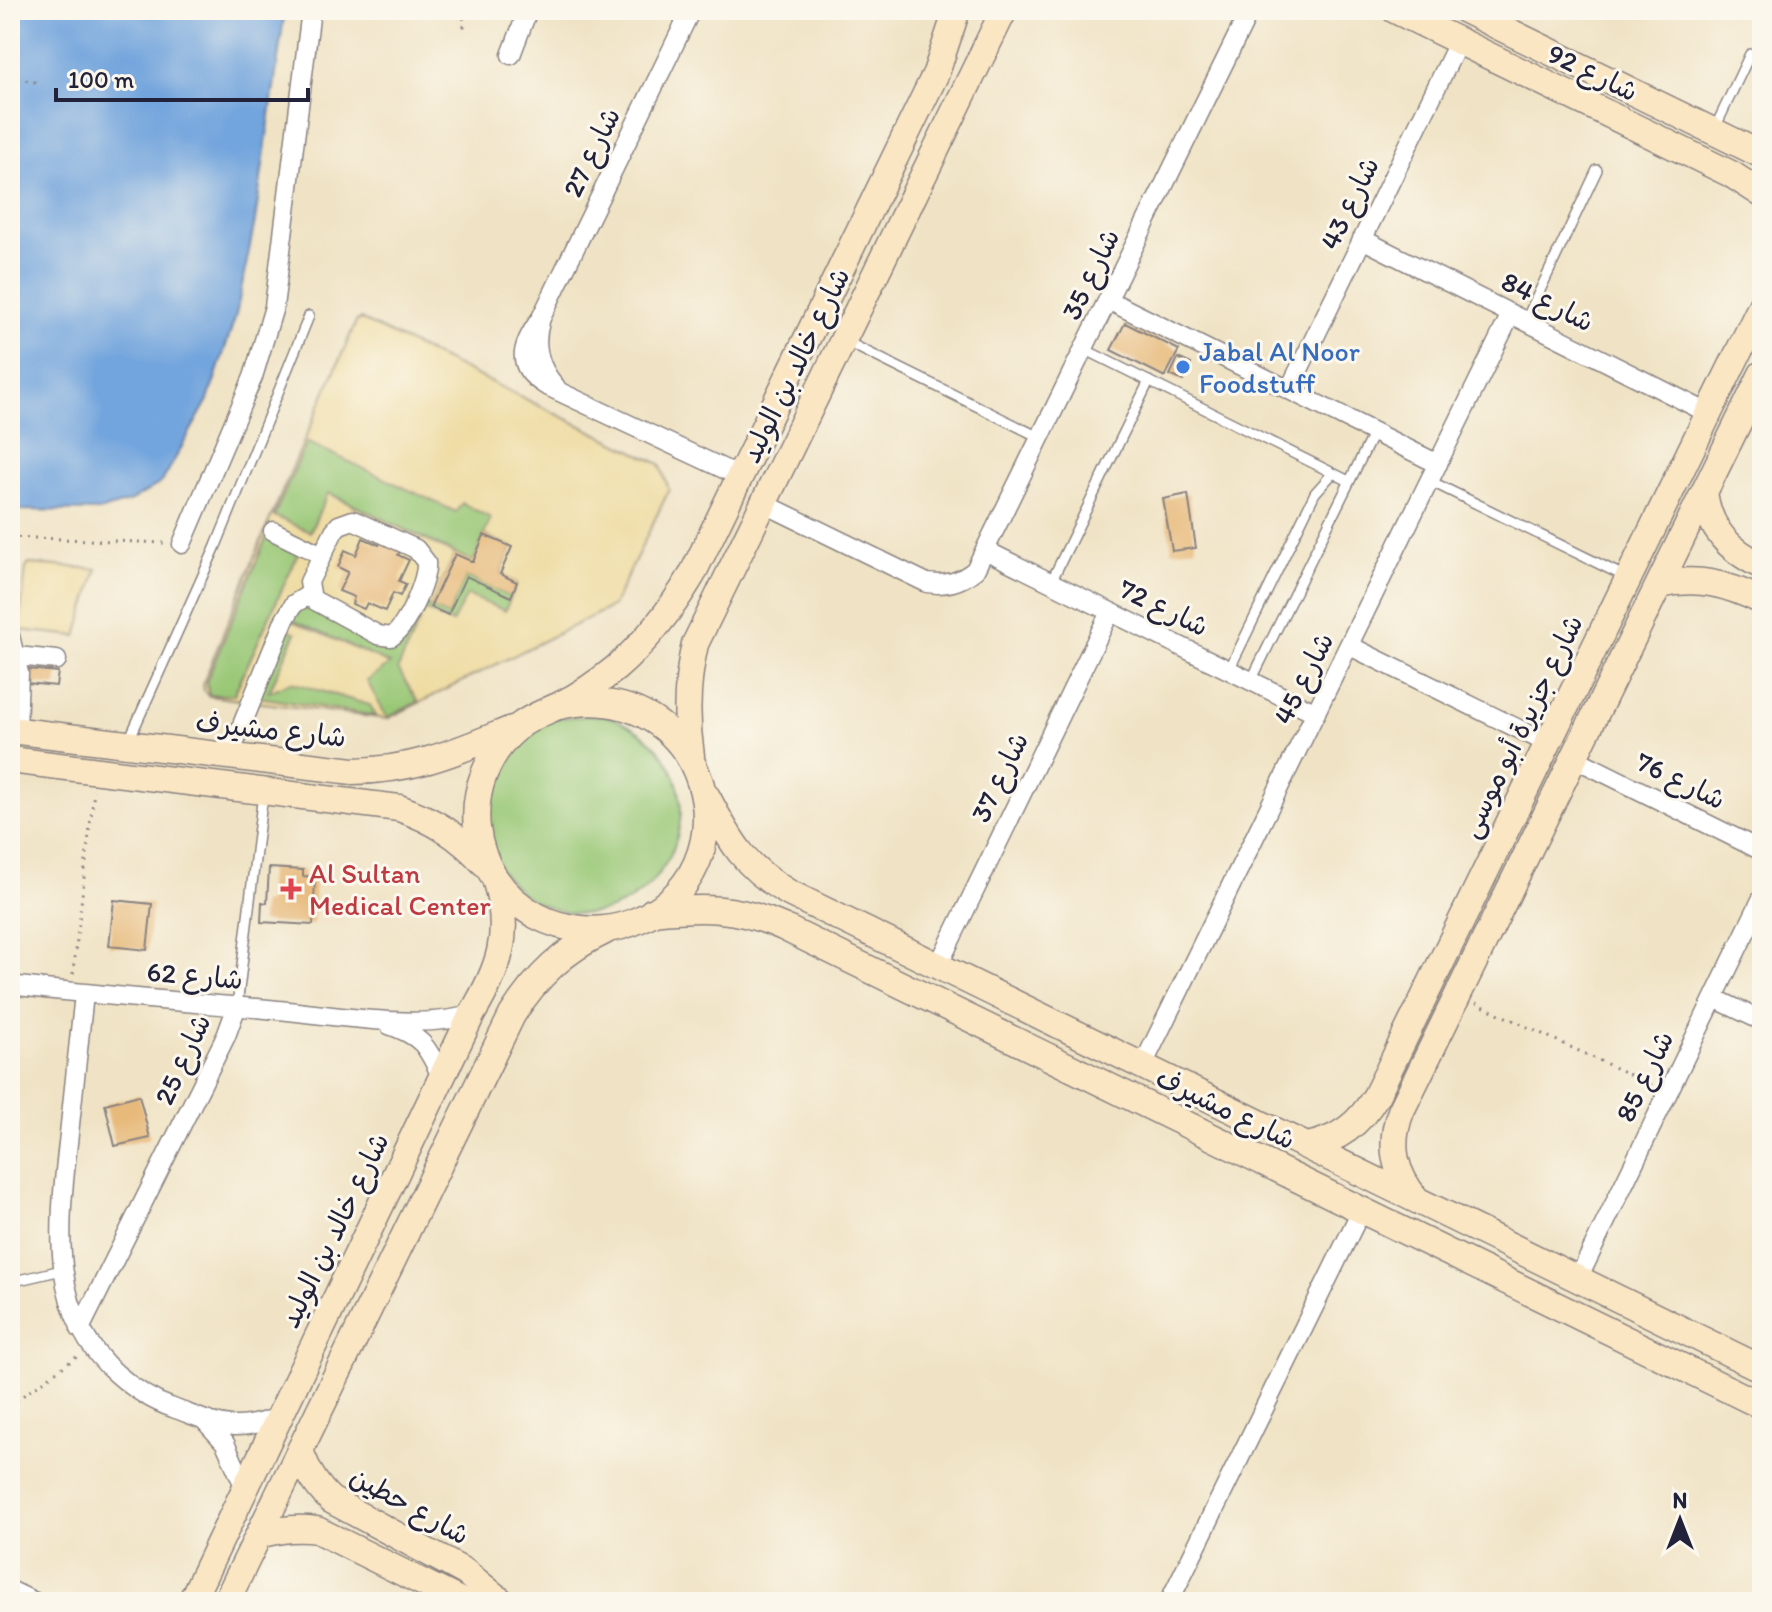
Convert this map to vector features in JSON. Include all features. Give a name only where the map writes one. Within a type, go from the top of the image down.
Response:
[{"type":"main road","name":"شارع خالد بن الوليد","points":[[559,706],[612,671],[657,627],[692,575],[936,73],[957,10]]},
{"type":"main road","name":"شارع خالد بن الوليد","points":[[691,760],[686,701],[688,672],[695,644],[1004,10]]},
{"type":"main road","name":"شارع 92","points":[[1395,10],[1748,183],[1762,194]]},
{"type":"main road","name":"شارع 92","points":[[1465,10],[1762,155]]},
{"type":"main road","points":[[1711,165],[1719,163],[1729,152],[1720,135]]},
{"type":"main road","name":"شارع جزيرة أبو موسى","points":[[1307,1146],[1341,1135],[1367,1111],[1762,304]]},
{"type":"main road","points":[[1417,1200],[1406,1188],[1396,1166],[1395,1126],[1762,374]]},
{"type":"main road","points":[[1704,492],[1711,520],[1718,533],[1739,554],[1762,566]]},
{"type":"main road","points":[[1659,585],[1707,581],[1738,589],[1762,601]]},
{"type":"main road","points":[[226,1602],[512,1015],[544,972],[564,954],[612,928],[652,912],[682,885],[701,850],[705,820],[703,790],[691,760],[670,733],[642,713],[610,702],[584,701],[538,714],[519,726],[504,741],[491,758],[480,788],[476,820],[490,871]]},
{"type":"main road","name":"شارع مشيرف","points":[[13,730],[353,771],[384,770],[444,757],[519,726]]},
{"type":"main road","points":[[10,760],[399,808],[446,828],[467,844],[521,907],[546,920],[574,929],[612,928]]},
{"type":"main road","name":"شارع مشيرف","points":[[703,790],[740,854],[770,882],[1762,1369]]},
{"type":"main road","name":"شارع خالد بن الوليد","points":[[191,1602],[472,1014],[491,982],[503,941],[503,909],[490,871]]},
{"type":"main road","name":"شارع مشيرف","points":[[652,912],[711,908],[760,917],[1762,1406]]},
{"type":"main road","points":[[1444,956],[1471,968]]},
{"type":"main road","points":[[1580,1317],[1586,1283]]},
{"type":"main road","points":[[316,1343],[344,1358]]},
{"type":"main road","name":"شارع حطين","points":[[301,1453],[317,1487],[331,1500],[465,1572],[502,1602]]},
{"type":"main road","points":[[259,1535],[297,1527],[317,1530],[462,1602]]},
{"type":"street","points":[[182,544],[253,377],[268,331],[279,271],[311,10]]},
{"type":"street","points":[[511,55],[528,10]]},
{"type":"street","name":"شارع 27","points":[[691,10],[541,318],[525,343],[523,356],[533,378],[739,476]]},
{"type":"street","name":"شارع 35","points":[[984,557],[1250,10]]},
{"type":"street","name":"شارع 43","points":[[1289,390],[1459,41]]},
{"type":"street","name":"شارع 84","points":[[1362,239],[1708,413]]},
{"type":"street","points":[[1108,300],[1374,432],[1434,473]]},
{"type":"street","name":"شارع 45","points":[[1143,1065],[1434,473],[1518,318]]},
{"type":"street","points":[[763,503],[917,579],[940,594],[961,593],[971,587],[984,557]]},
{"type":"street","points":[[353,520],[416,549],[422,555],[427,571],[402,629],[391,637],[378,635],[315,603],[310,594],[309,582],[339,525],[353,520]]},
{"type":"street","points":[[273,531],[322,555]]},
{"type":"street","name":"شارع 72","points":[[984,557],[1051,582],[1316,713]]},
{"type":"street","points":[[229,757],[288,612],[310,594]]},
{"type":"street","name":"شارع 37","points":[[938,966],[1110,612]]},
{"type":"street","points":[[10,636],[19,673],[13,730]]},
{"type":"street","points":[[1350,646],[1547,743]]},
{"type":"street","points":[[16,656],[57,660]]},
{"type":"street","name":"شارع 76","points":[[1574,758],[1762,851]]},
{"type":"street","name":"شارع 85","points":[[1586,1283],[1668,1092],[1762,898]]},
{"type":"street","name":"شارع 62","points":[[10,985],[376,1019],[444,1021],[472,1014]]},
{"type":"street","points":[[77,993],[59,1230],[68,1299],[80,1329],[102,1361],[155,1402],[229,1427],[247,1427],[279,1417]]},
{"type":"street","points":[[1714,998],[1762,1021]]},
{"type":"street","name":"شارع 25","points":[[80,1329],[226,1036],[237,1006]]},
{"type":"street","name":"شارع 62","points":[[376,1019],[411,1032],[423,1041],[442,1078]]},
{"type":"street","points":[[1169,1602],[1362,1209]]},
{"type":"street","points":[[203,1419],[225,1443],[245,1488]]},
{"type":"street","points":[[10,1590],[35,1602]]},
{"type":"lane","points":[[1720,135],[1750,54]]},
{"type":"lane","points":[[1518,318],[1597,170]]},
{"type":"lane","points":[[128,744],[216,546],[309,316]]},
{"type":"lane","points":[[843,340],[1041,438]]},
{"type":"lane","points":[[1084,349],[1349,481]]},
{"type":"lane","points":[[1051,582],[1149,381]]},
{"type":"lane","points":[[1251,681],[1374,432]]},
{"type":"lane","points":[[1229,670],[1315,493],[1333,473]]},
{"type":"lane","points":[[1434,473],[1628,578]]},
{"type":"lane","name":"شارع 25","points":[[237,1006],[263,791]]},
{"type":"lane","points":[[10,1282],[62,1270]]},
{"type":"path","points":[[461,10],[465,23],[463,29]]},
{"type":"path","points":[[10,77],[40,83]]},
{"type":"path","points":[[10,537],[182,544]]},
{"type":"path","points":[[77,993],[97,771]]},
{"type":"path","points":[[1458,995],[1668,1092]]},
{"type":"path","points":[[10,1405],[91,1347]]},
{"type":"green space","points":[[307,442],[456,511],[461,503],[492,518],[473,562],[329,493],[309,533],[273,516]]},
{"type":"green space","points":[[269,531],[300,550],[233,696],[209,695],[206,682]]},
{"type":"green space","points":[[466,576],[511,597],[505,611],[418,702],[387,718],[366,681],[389,664],[290,619],[300,602],[421,604],[448,615]]},
{"type":"green space","points":[[288,628],[296,632],[269,691],[291,682],[370,705],[377,717],[257,697]]},
{"type":"green space","points":[[604,715],[650,741],[675,777],[681,816],[670,855],[647,887],[613,908],[572,913],[526,896],[493,860],[487,839],[489,770],[544,719]]},
{"type":"sand","points":[[360,319],[660,464],[669,490],[613,606],[387,719],[209,696],[204,691],[203,683],[356,322]],"holes":[[[307,442],[456,512],[462,503],[491,518],[484,535],[512,547],[500,574],[517,583],[505,611],[467,595],[452,623],[424,610],[398,669],[418,702],[387,718],[367,681],[390,664],[290,620],[300,602],[400,649],[420,605],[430,607],[455,554],[328,493],[310,532],[274,516]],[[269,531],[300,550],[234,695],[209,695],[206,682]],[[288,629],[296,633],[269,692],[291,682],[370,705],[376,716],[258,697]]]},
{"type":"sand","points":[[29,564],[97,569],[77,636],[19,630]]},
{"type":"water","points":[[10,10],[285,10],[255,221],[236,315],[208,400],[162,482],[131,501],[99,511],[10,510]]},
{"type":"building","points":[[1125,323],[1179,350],[1165,377],[1111,350]]},
{"type":"building","points":[[1178,358],[1191,364],[1183,381],[1170,375]]},
{"type":"building","points":[[1188,494],[1196,548],[1172,551],[1163,499]]},
{"type":"building","points":[[484,535],[512,547],[500,574],[517,582],[511,597],[466,576],[448,615],[430,607],[455,554],[473,562]]},
{"type":"building","points":[[363,538],[379,545],[382,540],[401,548],[398,555],[409,560],[399,581],[406,584],[400,596],[393,593],[385,611],[367,603],[364,609],[352,604],[354,597],[339,591],[348,572],[338,567],[345,550],[356,555]]},
{"type":"building","points":[[27,669],[58,672],[56,686],[27,683]]},
{"type":"building","name":"Al Sultan Medical Center","points":[[269,868],[303,870],[303,876],[315,877],[314,902],[319,902],[318,911],[314,910],[313,925],[261,922],[262,902],[267,903]]},
{"type":"building","points":[[114,900],[152,904],[147,950],[109,946]]},
{"type":"building","points":[[139,1095],[150,1138],[115,1146],[105,1104]]},
{"type":"place","name":"Jabal Al Noor Foodstuff","points":[[1183,367]]},
{"type":"place","name":"Al Sultan Medical Center","points":[[291,889]]}]
